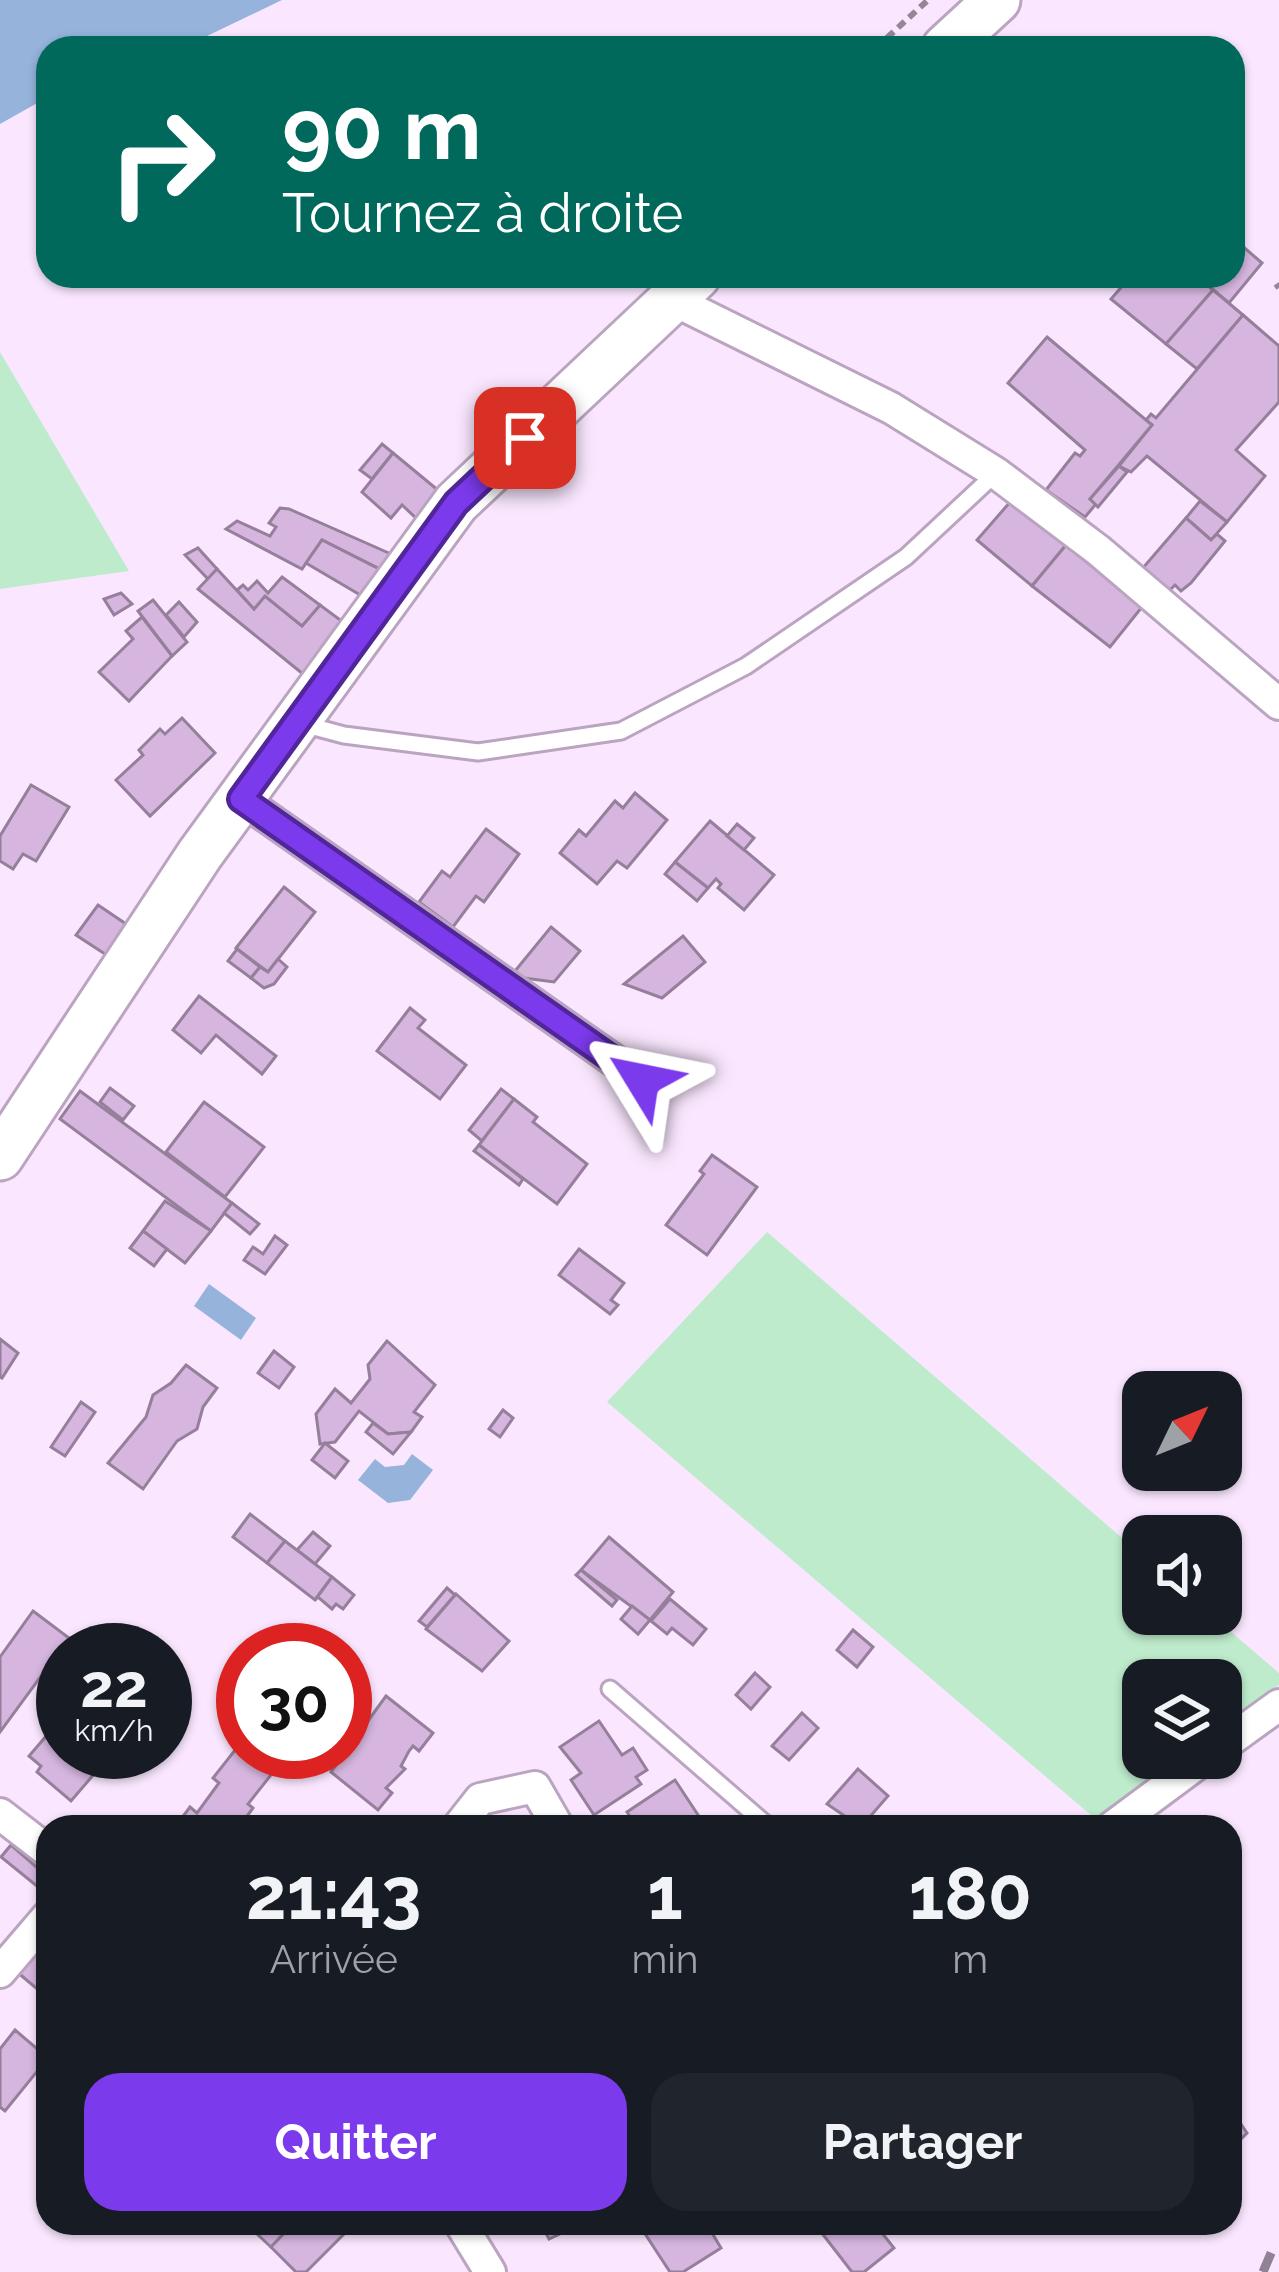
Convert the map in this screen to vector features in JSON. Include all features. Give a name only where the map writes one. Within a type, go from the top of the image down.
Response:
[{"type":"main road","points":[[957,36],[997,0]]},
{"type":"main road","points":[[0,1157],[241,799],[456,503],[685,288]]},
{"type":"street","points":[[685,288],[995,473],[1130,576],[1279,704]]},
{"type":"street","points":[[241,799],[642,1080]]},
{"type":"street","points":[[1242,1732],[1279,1705]]},
{"type":"street","points":[[1128,1815],[1177,1779]]},
{"type":"street","points":[[467,1815],[480,1799],[535,1787],[551,1815]]},
{"type":"street","points":[[0,1814],[36,1842]]},
{"type":"street","points":[[0,1972],[36,1930]]},
{"type":"street","points":[[467,2235],[490,2272]]},
{"type":"lane","points":[[297,722],[344,735],[478,752],[621,731],[746,666],[906,557],[995,473]]},
{"type":"lane","points":[[610,1689],[755,1815]]},
{"type":"path","points":[[889,36],[928,0]]},
{"type":"green space","points":[[0,352],[129,571],[0,589]]},
{"type":"green space","points":[[767,1232],[1122,1538],[1122,1635],[1235,1635],[1279,1673],[1279,1685],[1242,1713],[1242,1659],[1122,1659],[1122,1779],[1155,1779],[1108,1815],[1091,1815],[607,1402]]},
{"type":"water","points":[[0,0],[282,0],[207,36],[36,36],[36,104],[0,124]]},
{"type":"water","points":[[209,1284],[256,1318],[241,1340],[194,1306]]},
{"type":"water","points":[[412,1454],[433,1470],[410,1500],[388,1503],[358,1480],[375,1459],[385,1467],[404,1465]]},
{"type":"building","points":[[1245,248],[1262,263],[1245,284]]},
{"type":"building","points":[[1121,288],[1213,290],[1166,344],[1111,299]]},
{"type":"building","points":[[1211,288],[1241,288],[1229,303]]},
{"type":"building","points":[[1213,290],[1243,315],[1197,369],[1166,344]]},
{"type":"building","points":[[1243,315],[1279,346],[1279,402],[1236,450],[1265,476],[1227,522],[1147,456],[1131,472],[1119,466],[1152,425],[1146,420],[1151,414],[1156,418]]},
{"type":"building","points":[[1047,337],[1152,425],[1090,499],[1096,504],[1085,517],[1046,490],[1075,453],[1080,456],[1085,450],[1008,383]]},
{"type":"building","points":[[382,444],[393,453],[372,479],[360,470]]},
{"type":"building","points":[[393,453],[439,491],[416,518],[402,505],[391,518],[362,492]]},
{"type":"building","points":[[1119,466],[1127,472],[1098,507],[1090,499]]},
{"type":"building","points":[[1011,501],[1066,545],[1032,586],[977,540]]},
{"type":"building","points":[[1200,501],[1227,522],[1211,540],[1186,518]]},
{"type":"building","points":[[280,508],[391,554],[380,569],[322,540],[302,569],[226,529],[237,521],[270,536],[276,527],[269,523]]},
{"type":"building","points":[[1186,518],[1211,540],[1217,534],[1225,541],[1191,583],[1181,591],[1175,585],[1168,592],[1142,569]]},
{"type":"building","points":[[322,540],[381,570],[362,596],[306,563]]},
{"type":"building","points":[[1066,545],[1142,607],[1110,647],[1032,586]]},
{"type":"building","points":[[198,548],[217,569],[208,579],[185,555]]},
{"type":"building","points":[[217,569],[254,609],[265,596],[302,626],[320,605],[343,622],[303,674],[198,589]]},
{"type":"building","points":[[282,577],[320,605],[302,626],[265,596],[254,609],[237,590],[243,585],[248,590],[257,581],[268,593]]},
{"type":"building","points":[[121,593],[132,604],[114,615],[104,599]]},
{"type":"building","points":[[153,600],[187,642],[172,656],[138,611]]},
{"type":"building","points":[[179,602],[197,622],[184,637],[166,615]]},
{"type":"building","points":[[142,617],[172,656],[129,701],[99,672],[133,639],[126,631]]},
{"type":"building","points":[[182,718],[215,753],[150,816],[116,780],[143,755],[139,750],[160,729],[165,734]]},
{"type":"building","points":[[31,785],[69,807],[36,861],[23,854],[13,869],[0,861],[0,836]]},
{"type":"building","points":[[635,793],[667,820],[627,868],[617,861],[597,884],[560,853],[579,830],[586,836],[615,801],[623,808]]},
{"type":"building","points":[[710,821],[774,875],[744,910],[718,888],[721,884],[716,879],[708,888],[675,862]]},
{"type":"building","points":[[737,824],[754,838],[744,850],[727,836]]},
{"type":"building","points":[[486,829],[519,854],[484,902],[476,896],[453,927],[419,902],[442,871],[450,877]]},
{"type":"building","points":[[675,862],[708,888],[697,901],[665,874]]},
{"type":"building","points":[[284,887],[315,912],[268,972],[236,948]]},
{"type":"building","points":[[98,905],[129,926],[108,956],[76,935]]},
{"type":"building","points":[[551,927],[580,951],[554,982],[524,978],[515,971]]},
{"type":"building","points":[[683,936],[705,962],[662,998],[624,984]]},
{"type":"building","points":[[237,949],[260,967],[251,978],[228,961]]},
{"type":"building","points":[[278,959],[287,967],[274,984],[264,988],[251,978],[260,967],[268,972]]},
{"type":"building","points":[[199,996],[276,1056],[262,1074],[216,1035],[201,1053],[173,1030]]},
{"type":"building","points":[[410,1008],[425,1020],[418,1028],[466,1065],[440,1099],[377,1051]]},
{"type":"building","points":[[110,1088],[134,1106],[123,1120],[100,1102]]},
{"type":"building","points":[[501,1089],[514,1099],[482,1141],[469,1130]]},
{"type":"building","points":[[80,1091],[232,1203],[211,1231],[60,1119]]},
{"type":"building","points":[[514,1099],[537,1117],[533,1122],[587,1164],[557,1204],[479,1145]]},
{"type":"building","points":[[204,1102],[264,1147],[225,1197],[166,1152]]},
{"type":"building","points":[[479,1145],[523,1179],[519,1185],[474,1151]]},
{"type":"building","points":[[712,1155],[757,1187],[707,1255],[666,1225],[704,1174],[700,1171]]},
{"type":"building","points":[[165,1201],[211,1231],[185,1263],[143,1231]]},
{"type":"building","points":[[232,1203],[259,1224],[250,1234],[224,1213]]},
{"type":"building","points":[[143,1231],[167,1249],[154,1266],[130,1248]]},
{"type":"building","points":[[275,1236],[287,1245],[265,1274],[244,1260],[253,1247],[263,1254]]},
{"type":"building","points":[[579,1249],[624,1283],[611,1300],[618,1305],[610,1314],[559,1275]]},
{"type":"building","points":[[0,1339],[18,1353],[2,1378],[0,1377]]},
{"type":"building","points":[[387,1341],[435,1385],[414,1412],[422,1417],[411,1432],[388,1434],[359,1411],[335,1442],[320,1444],[316,1414],[335,1389],[351,1403],[370,1379],[368,1365]]},
{"type":"building","points":[[274,1351],[294,1367],[279,1388],[258,1373]]},
{"type":"building","points":[[186,1365],[217,1388],[203,1407],[197,1429],[177,1441],[143,1489],[108,1463],[146,1417],[153,1395]]},
{"type":"building","points":[[81,1402],[95,1412],[65,1456],[51,1447]]},
{"type":"building","points":[[503,1410],[513,1418],[500,1437],[489,1429]]},
{"type":"building","points":[[373,1423],[388,1434],[411,1432],[393,1454],[366,1432]]},
{"type":"building","points":[[325,1443],[348,1461],[335,1478],[312,1460]]},
{"type":"building","points":[[250,1514],[285,1541],[267,1563],[233,1537]]},
{"type":"building","points":[[313,1532],[330,1546],[315,1564],[297,1550]]},
{"type":"building","points":[[609,1537],[673,1592],[650,1620],[581,1570]]},
{"type":"building","points":[[285,1541],[332,1577],[315,1600],[267,1563]]},
{"type":"building","points":[[581,1570],[617,1600],[612,1606],[576,1575]]},
{"type":"building","points":[[332,1577],[354,1595],[343,1609],[336,1604],[332,1609],[318,1597],[315,1600]]},
{"type":"building","points":[[447,1588],[455,1595],[427,1627],[419,1621]]},
{"type":"building","points":[[456,1594],[509,1641],[482,1671],[426,1629]]},
{"type":"building","points":[[670,1599],[706,1629],[693,1645],[672,1628],[667,1634],[651,1621]]},
{"type":"building","points":[[632,1606],[650,1620],[638,1634],[621,1619]]},
{"type":"building","points":[[33,1611],[49,1623],[36,1623],[36,1683],[0,1732],[0,1657]]},
{"type":"building","points":[[853,1630],[873,1647],[857,1667],[837,1650]]},
{"type":"building","points":[[755,1673],[770,1687],[751,1709],[736,1695]]},
{"type":"building","points":[[386,1696],[433,1733],[419,1751],[413,1746],[409,1751],[401,1766],[405,1769],[386,1788],[392,1793],[378,1810],[340,1779],[372,1779],[372,1715]]},
{"type":"building","points":[[802,1713],[818,1728],[789,1760],[772,1746]]},
{"type":"building","points":[[599,1721],[622,1755],[633,1748],[647,1770],[636,1777],[641,1784],[594,1815],[571,1780],[581,1773],[560,1747]]},
{"type":"building","points":[[858,1769],[888,1796],[871,1815],[843,1815],[827,1804]]},
{"type":"building","points":[[216,1774],[216,1779],[268,1779],[248,1804],[253,1808],[248,1815],[184,1815],[190,1807],[197,1813],[219,1783],[213,1778]]},
{"type":"building","points":[[45,1779],[90,1779],[71,1801]]},
{"type":"building","points":[[675,1780],[698,1815],[629,1815]]},
{"type":"building","points":[[11,1845],[36,1867],[36,1885],[1,1857]]},
{"type":"building","points":[[36,1950],[36,1988],[17,1972]]},
{"type":"building","points":[[15,2030],[36,2048],[36,2073],[5,2111],[0,2107],[0,2049]]},
{"type":"building","points":[[258,2235],[282,2235],[271,2247]]},
{"type":"building","points":[[282,2235],[343,2235],[306,2272],[296,2272],[271,2247]]},
{"type":"building","points":[[646,2235],[713,2235],[721,2248],[683,2272],[670,2272]]},
{"type":"building","points":[[823,2235],[884,2235],[894,2248],[864,2272],[852,2272]]},
{"type":"railway","points":[[1263,2272],[1279,2234]]},
{"type":"route","points":[[525,438],[456,503],[241,799],[642,1080]]}]
